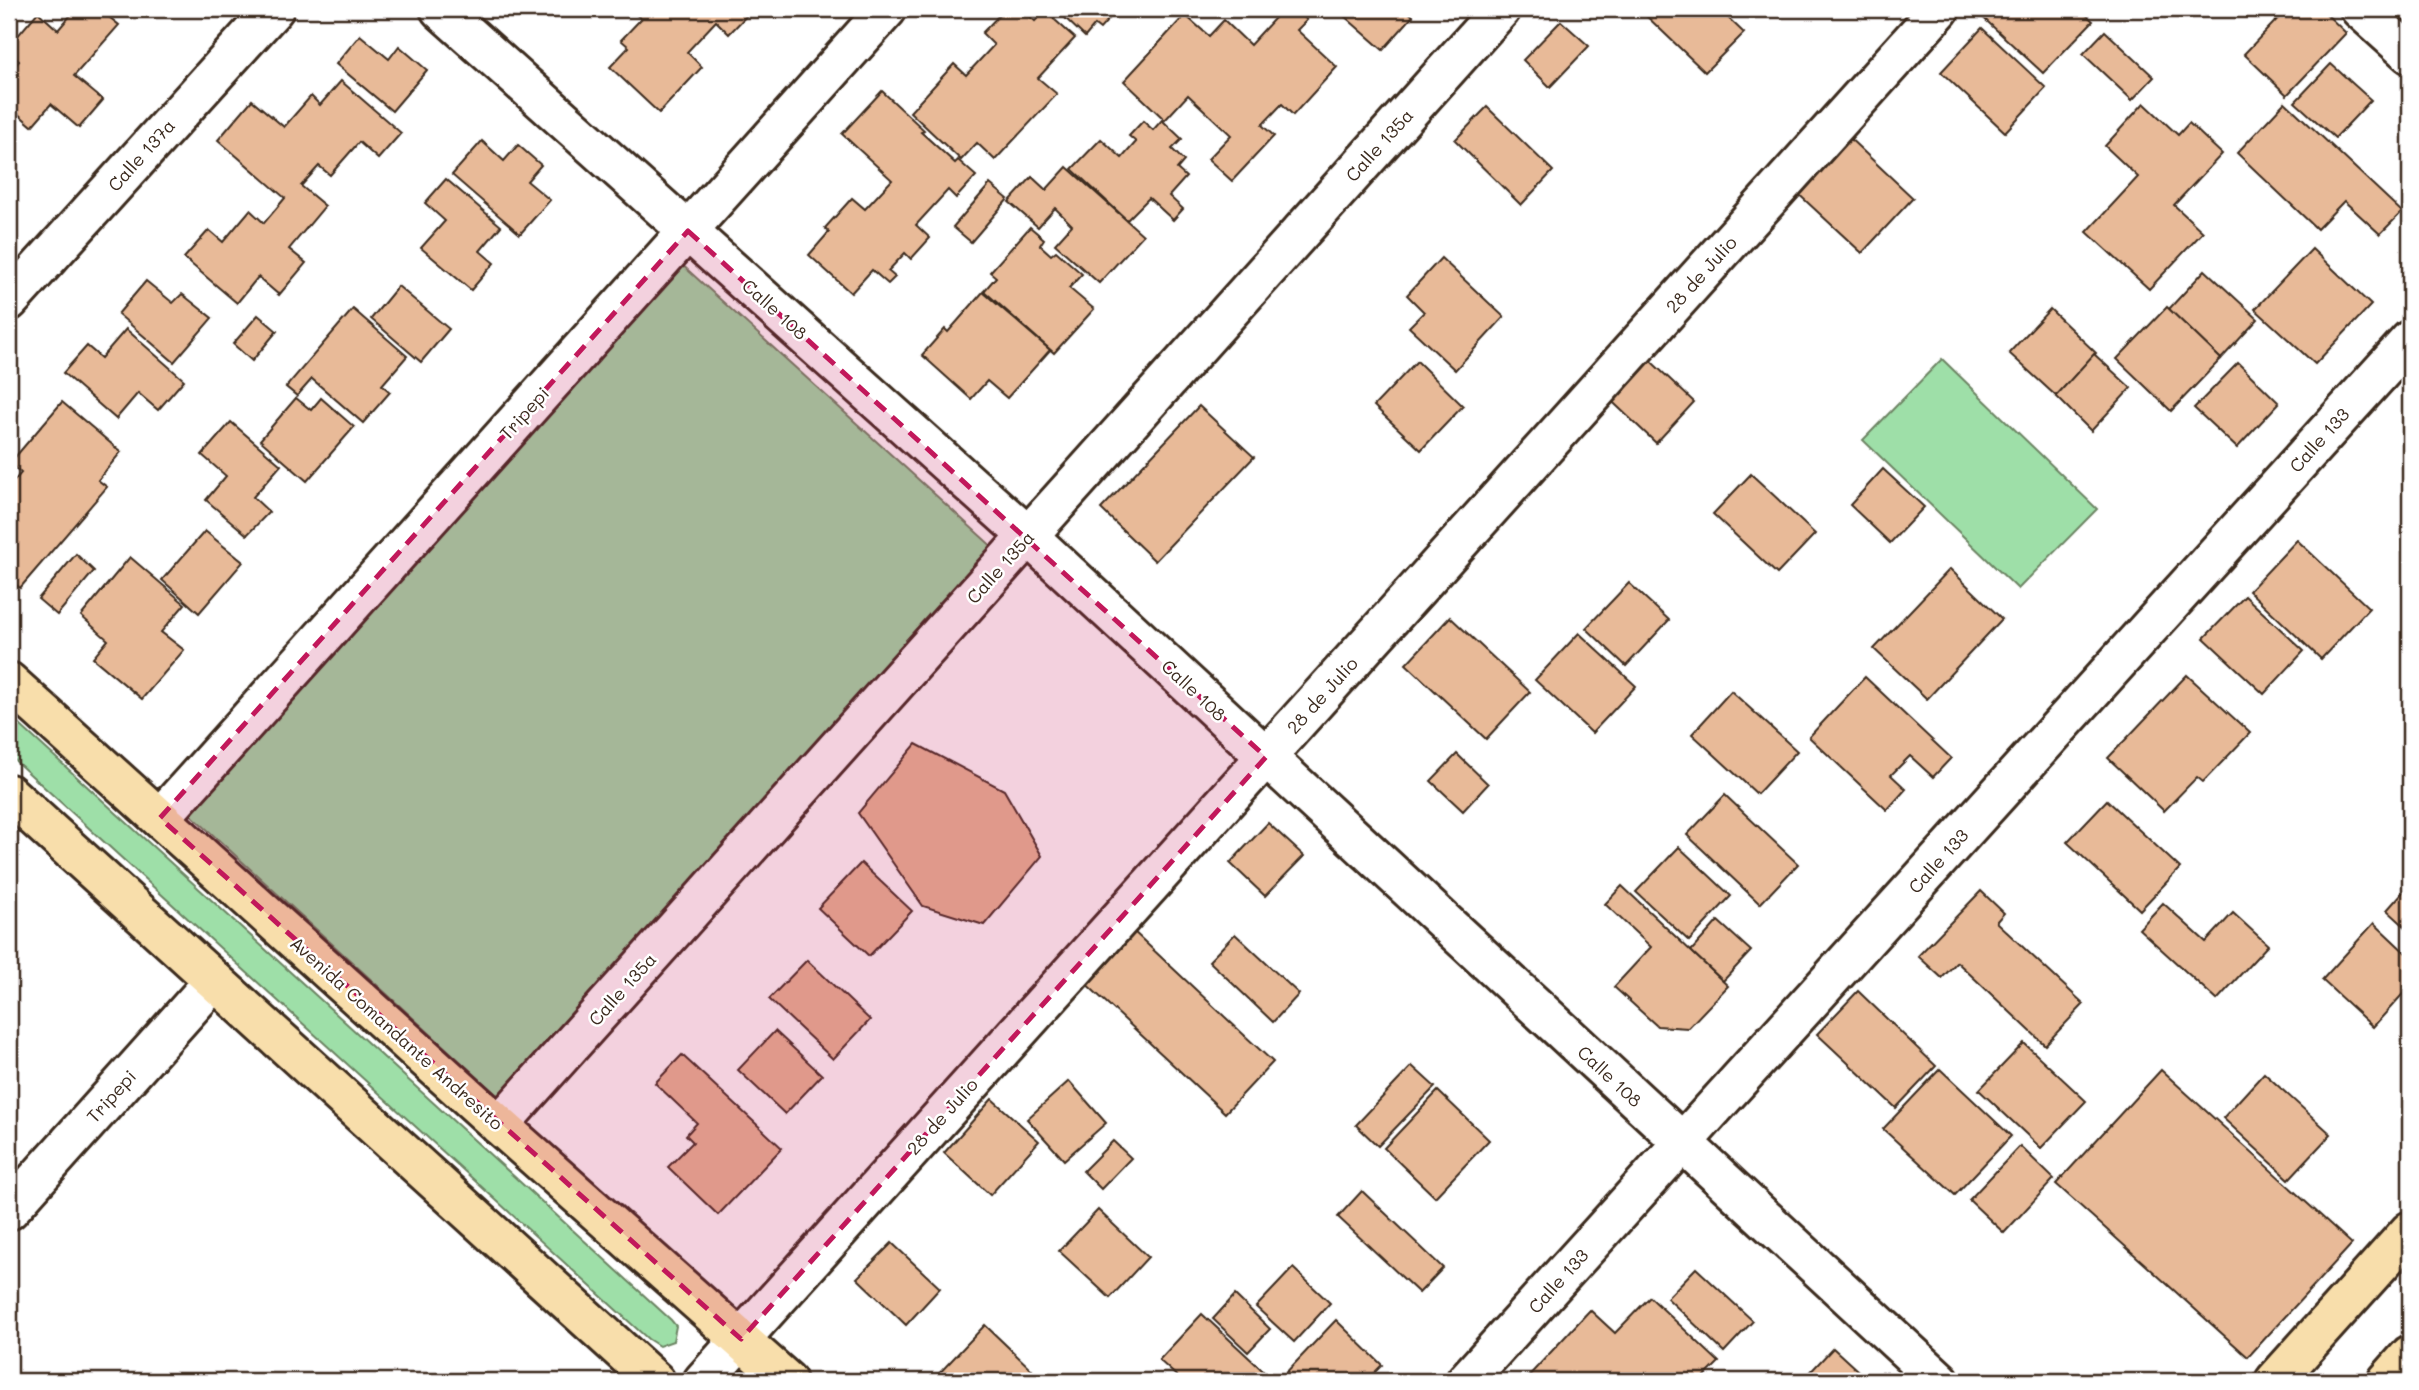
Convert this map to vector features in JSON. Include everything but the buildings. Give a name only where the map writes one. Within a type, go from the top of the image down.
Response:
[{"type":"main road","name":"Avenida Comandante Andresito","points":[[9,682],[787,1381]]},
{"type":"main road","points":[[9,794],[656,1381]]},
{"type":"main road","points":[[2275,1381],[2410,1231]]},
{"type":"main road","points":[[2387,1381],[2410,1355]]},
{"type":"street","name":"Calle 137a","points":[[9,301],[274,9]]},
{"type":"street","name":"Calle 108","points":[[440,9],[1028,536],[1940,1381]]},
{"type":"street","name":"Tripepi","points":[[160,818],[887,9]]},
{"type":"street","name":"Calle 135a","points":[[499,1125],[1501,9]]},
{"type":"street","name":"28 de Julio","points":[[703,1381],[1940,9]]},
{"type":"street","points":[[2360,9],[2410,54]]},
{"type":"street","name":"Calle 133","points":[[1466,1381],[2410,340]]},
{"type":"street","name":"Tripepi","points":[[9,1210],[214,981]]},
{"type":"highlighted area","points":[[688,231],[1266,757],[741,1339],[160,818]]},
{"type":"green space","points":[[679,262],[996,550],[508,1105],[187,811]]},
{"type":"green space","points":[[1942,359],[2097,509],[2018,589],[1863,440]]},
{"type":"green space","points":[[9,715],[671,1320],[676,1326],[673,1341],[659,1346],[648,1339],[9,755]]}]
